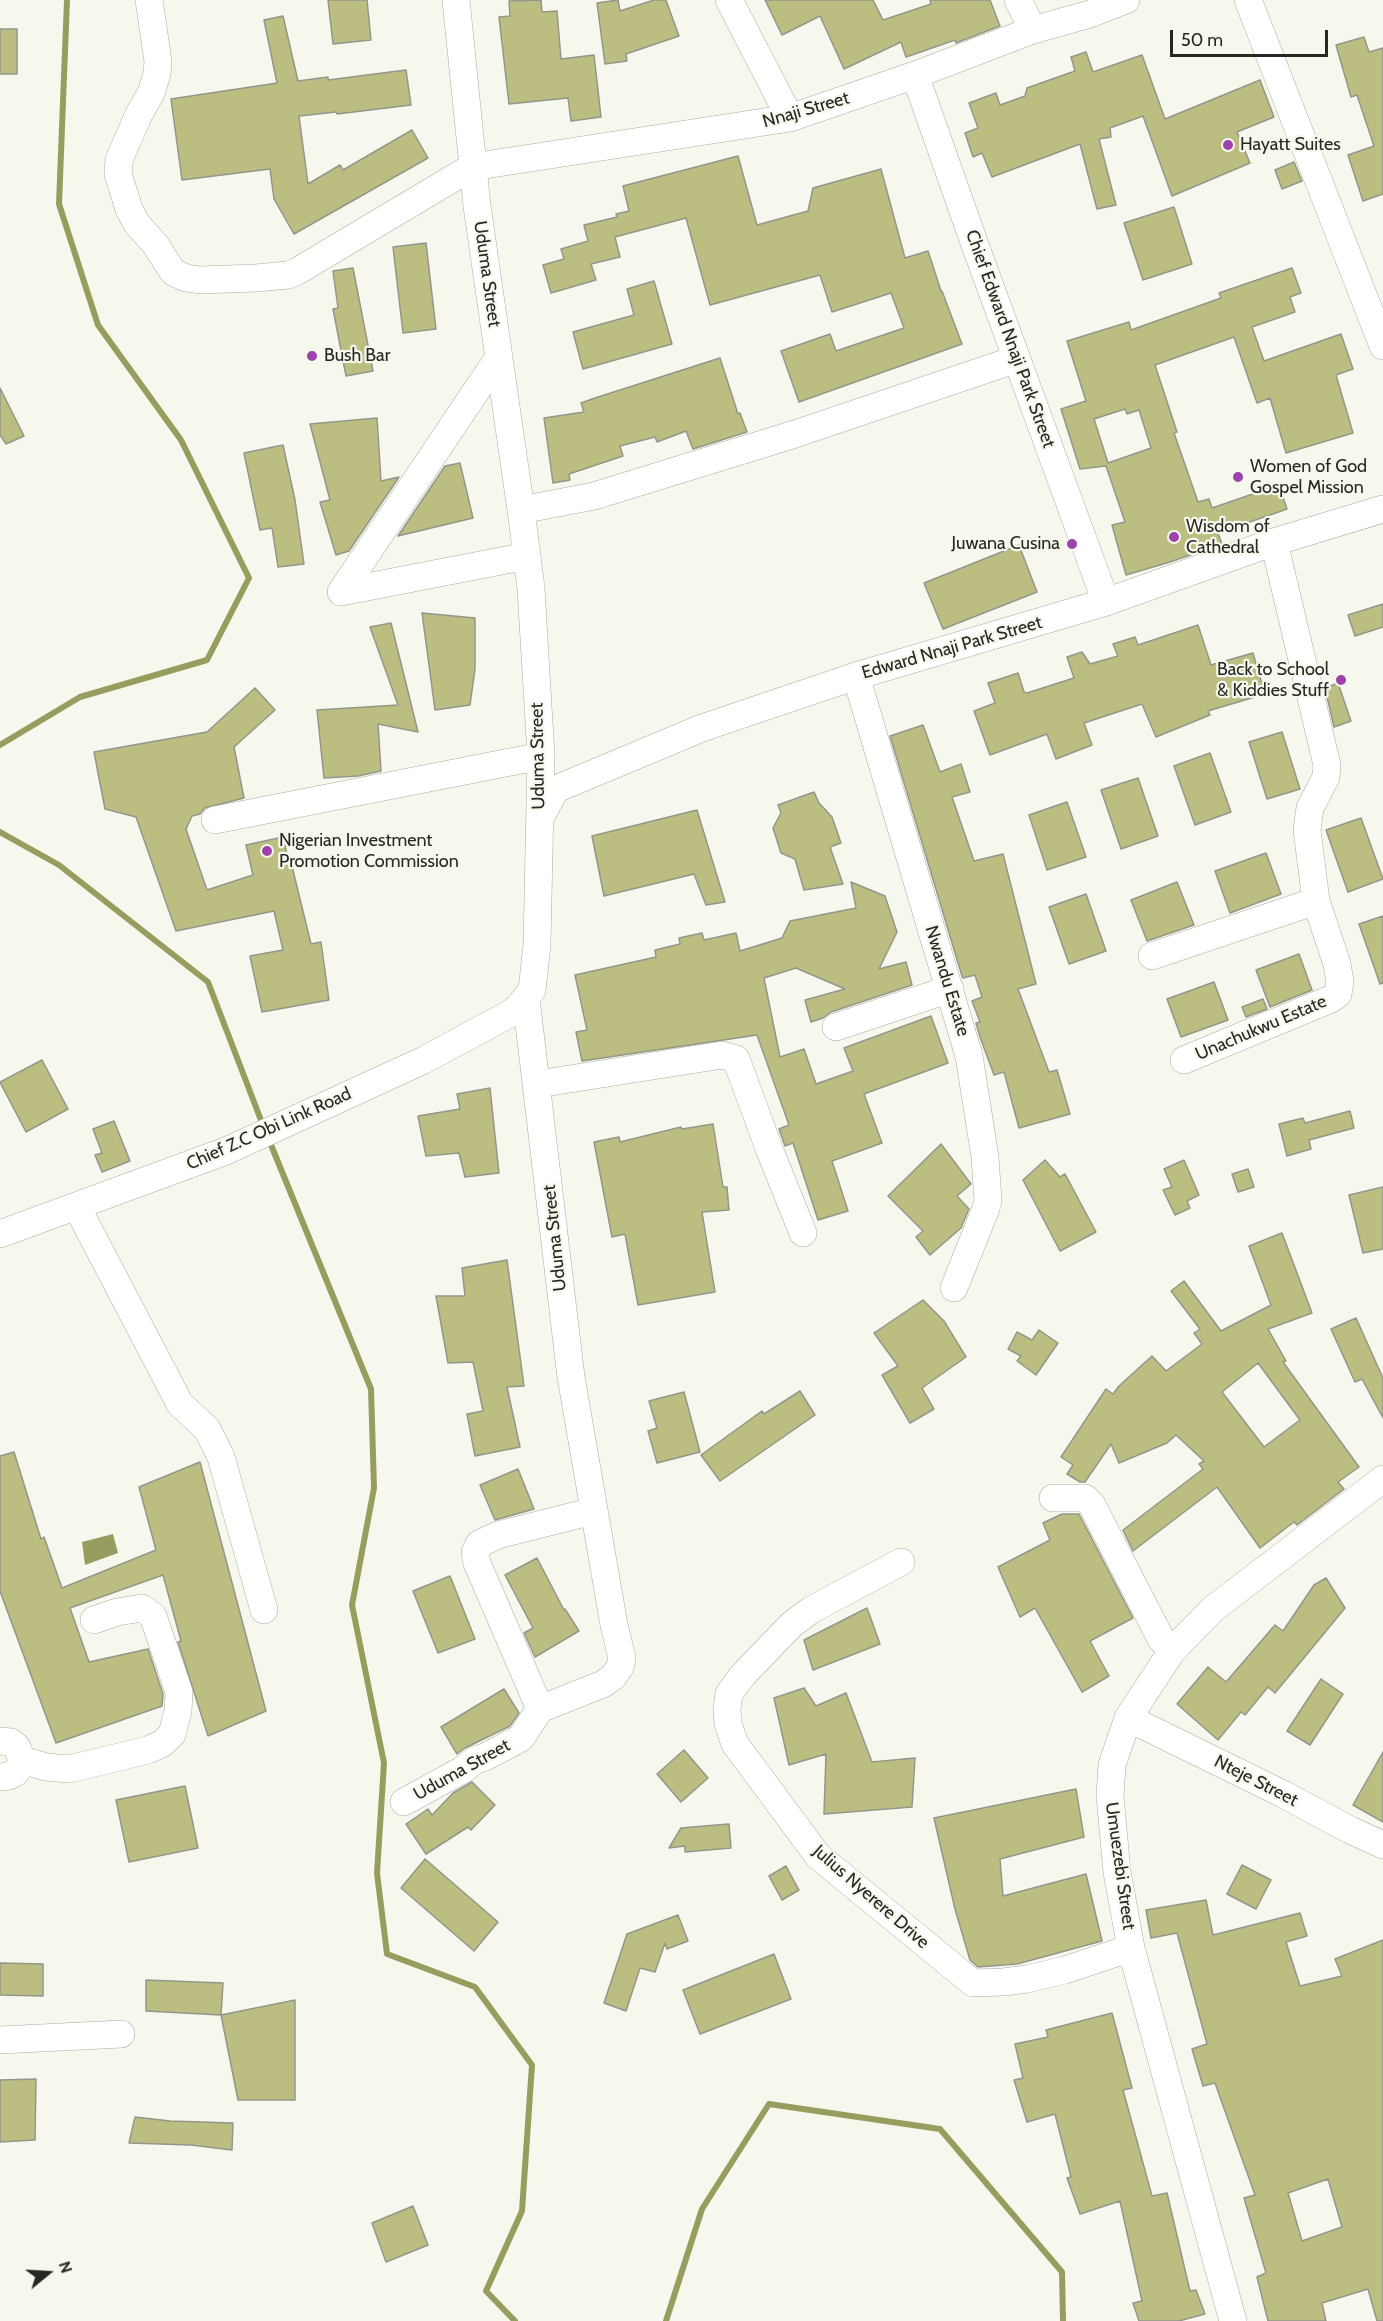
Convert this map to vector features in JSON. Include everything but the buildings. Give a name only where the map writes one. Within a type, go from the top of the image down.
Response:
[{"type":"street","points":[[149,0],[158,61],[157,74],[151,93],[119,160],[118,174],[129,209],[137,224],[155,244],[173,272],[180,276],[200,280],[288,275],[472,167]]},
{"type":"street","name":"Uduma Street","points":[[404,1802],[464,1769],[475,1760],[521,1738],[540,1709],[603,1684],[613,1677],[620,1667],[622,1658],[593,1511],[571,1377],[538,1084],[526,999],[532,990],[536,957],[541,756],[527,556],[472,167],[456,0]]},
{"type":"street","points":[[729,0],[790,118]]},
{"type":"street","points":[[1018,0],[1033,30]]},
{"type":"street","name":"Nnaji Street","points":[[472,167],[790,118],[915,75],[1033,30],[1090,14],[1126,0]]},
{"type":"street","points":[[1248,0],[1383,346]]},
{"type":"street","name":"Chief Edward Nnaji Park Street","points":[[915,75],[1106,602]]},
{"type":"street","points":[[499,357],[341,592],[527,556]]},
{"type":"street","points":[[521,510],[605,493],[792,435],[1017,359]]},
{"type":"street","name":"Edward Nnaji Park Street","points":[[540,818],[556,789],[702,728],[856,676],[1106,602],[1274,542],[1383,509]]},
{"type":"street","name":"Unachukwu Estate","points":[[1184,1060],[1331,999],[1338,994],[1340,982],[1337,964],[1316,901],[1307,830],[1310,808],[1326,777],[1327,765],[1274,542]]},
{"type":"street","name":"Nwandu Estate","points":[[856,676],[969,1056],[986,1157],[988,1201],[954,1288]]},
{"type":"street","points":[[215,820],[541,756]]},
{"type":"street","points":[[1152,956],[1316,901]]},
{"type":"street","points":[[836,1027],[950,989]]},
{"type":"street","name":"Chief Z.C Obi Link Road","points":[[0,1233],[77,1207],[226,1151],[424,1060],[515,1011],[526,999]]},
{"type":"street","points":[[538,1084],[722,1055],[736,1059],[803,1233]]},
{"type":"street","points":[[77,1207],[180,1404],[207,1430],[221,1457],[264,1610]]},
{"type":"street","name":"Umuezebi Street","points":[[1233,2321],[1131,1948],[1117,1872],[1110,1796],[1112,1765],[1128,1718],[1172,1651],[1214,1609],[1383,1479]]},
{"type":"street","points":[[1053,1498],[1084,1498],[1092,1505],[1161,1639],[1172,1651]]},
{"type":"street","points":[[540,1709],[477,1563],[475,1552],[479,1544],[498,1535],[593,1511]]},
{"type":"street","name":"Julius Nyerere Drive","points":[[901,1563],[811,1610],[791,1625],[742,1676],[729,1694],[727,1708],[728,1725],[735,1744],[818,1856],[973,1983],[1027,1979],[1065,1970],[1131,1948]]},
{"type":"street","points":[[22,1760],[46,1767],[69,1769],[148,1750],[163,1743],[172,1734],[178,1711],[179,1692],[153,1616],[142,1608],[117,1612],[94,1620]]},
{"type":"street","name":"Nteje Street","points":[[1128,1718],[1383,1845]]},
{"type":"street","points":[[0,1741],[11,1742],[17,1747],[22,1760],[15,1773],[0,1777]]},
{"type":"street","points":[[0,2040],[121,2034]]},
{"type":"shaded area","points":[[113,1534],[118,1553],[85,1565],[82,1542]]},
{"type":"waterway","points":[[0,745],[80,697],[207,660],[249,578],[181,440],[98,325],[59,204],[67,0]]},
{"type":"waterway","points":[[0,832],[59,865],[208,982],[264,1128]]},
{"type":"waterway","points":[[269,1140],[371,1389],[374,1488],[352,1605],[384,1763],[377,1873],[387,1954],[475,1987],[532,2065],[522,2211],[486,2291],[515,2321]]},
{"type":"waterway","points":[[666,2321],[702,2209],[769,2104],[940,2129],[1062,2272],[1063,2321]]},
{"type":"place","name":"Hayatt Suites","points":[[1228,145]]},
{"type":"place","name":"Bush Bar","points":[[312,356]]},
{"type":"place","name":"Women of God Gospel Mission","points":[[1238,477]]},
{"type":"place","name":"Wisdom of Cathedral","points":[[1174,537]]},
{"type":"place","name":"Juwana Cusina","points":[[1072,544]]},
{"type":"place","name":"Back to School & Kiddies Stuff","points":[[1341,680]]},
{"type":"place","name":"Nigerian Investment Promotion Commission","points":[[267,851]]}]
